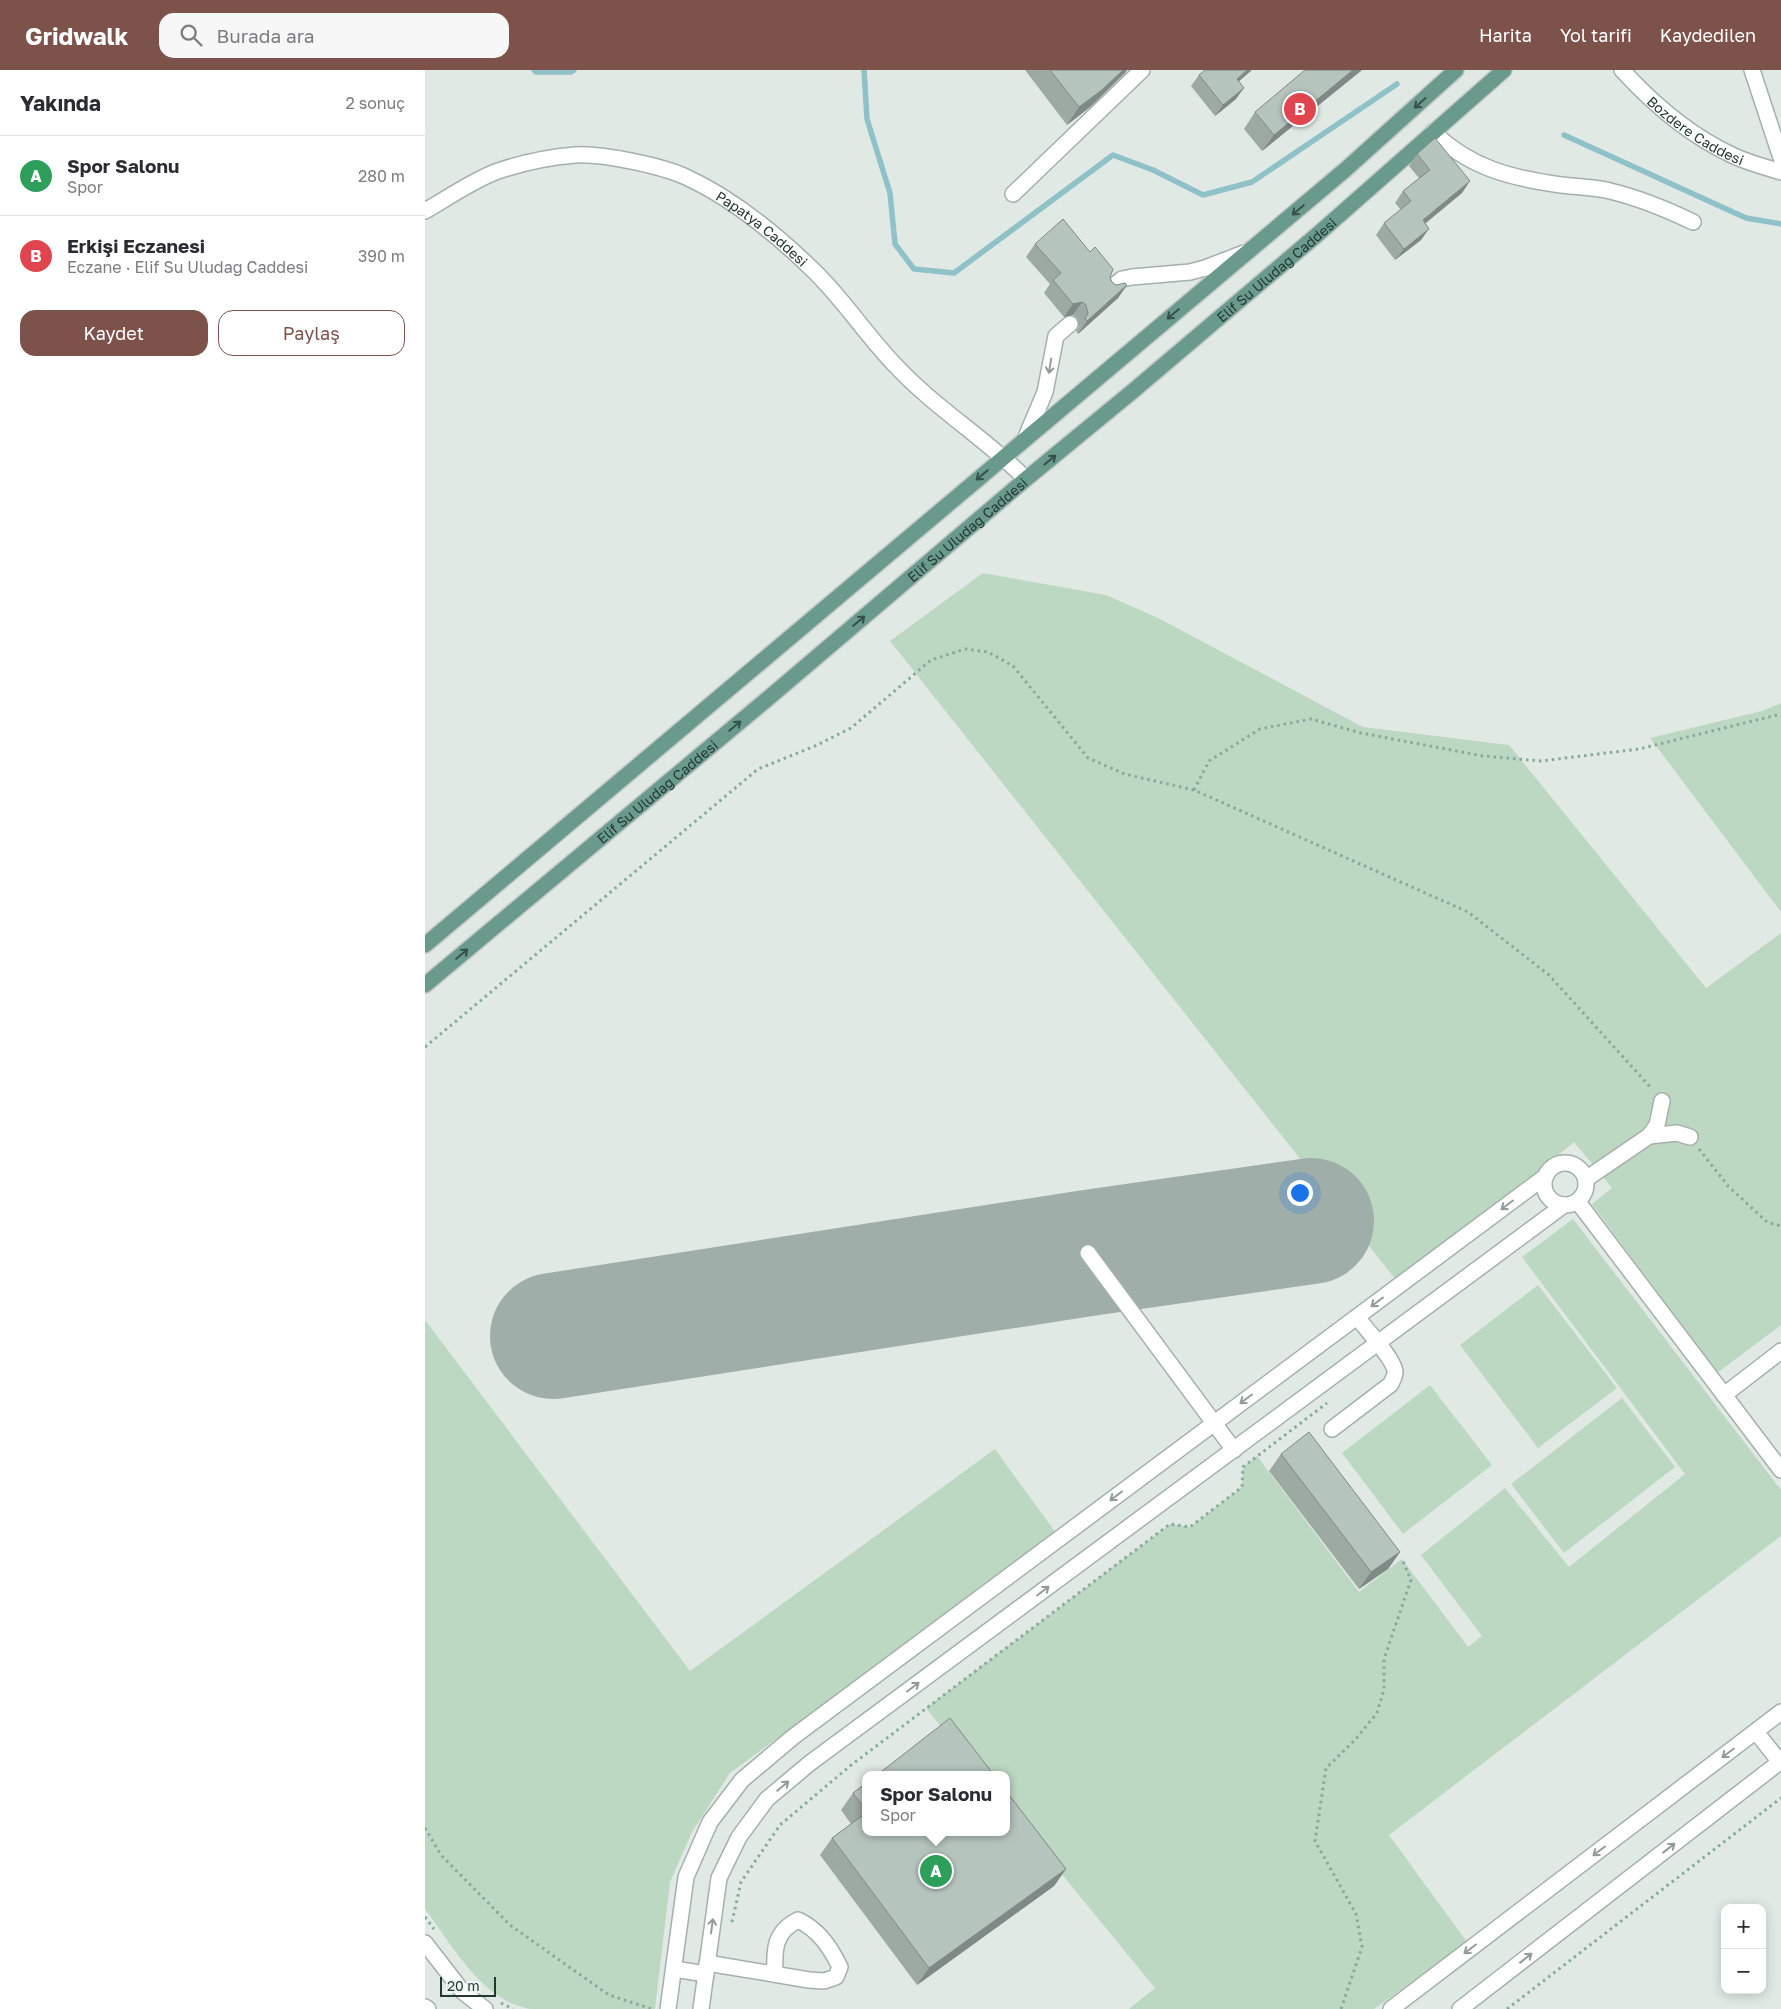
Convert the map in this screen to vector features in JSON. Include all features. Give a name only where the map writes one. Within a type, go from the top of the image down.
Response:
[{"type":"main road","points":[[425,945],[1345,170],[1456,70]]},
{"type":"main road","name":"Elif Su Uludağ Caddesi","points":[[425,985],[1133,391],[1318,234],[1504,70]]},
{"type":"street","points":[[1013,194],[1142,70]]},
{"type":"street","name":"Bozdere Caddesi","points":[[1622,70],[1647,98],[1691,133],[1734,156],[1781,172]]},
{"type":"street","points":[[1752,70],[1781,158]]},
{"type":"street","points":[[1433,132],[1456,153],[1484,167],[1543,182],[1611,191],[1654,204],[1693,222]]},
{"type":"street","name":"Papatya Caddesi","points":[[425,212],[497,172],[538,161],[577,155],[611,158],[652,166],[685,176],[721,196],[771,234],[814,271],[917,388],[1004,456],[1026,479]]},
{"type":"street","points":[[1110,289],[1122,279],[1190,272],[1247,252]]},
{"type":"street","points":[[1026,437],[1045,392],[1056,336],[1070,324]]},
{"type":"street","points":[[1586,1179],[1649,1136],[1657,1125],[1662,1101]]},
{"type":"street","points":[[1649,1136],[1677,1133],[1690,1137]]},
{"type":"street","points":[[668,2009],[686,1877],[710,1822],[742,1780],[801,1731],[1546,1176],[1555,1166],[1567,1163],[1581,1170],[1586,1179],[1586,1190],[1571,1204],[1377,1344],[811,1763],[767,1799],[739,1837],[719,1878],[701,2009]]},
{"type":"street","points":[[1546,1176],[1545,1189],[1547,1195],[1557,1204],[1571,1204]]},
{"type":"street","points":[[1571,1204],[1724,1395],[1781,1470]]},
{"type":"street","points":[[1087,1253],[1234,1450]]},
{"type":"street","points":[[1332,1429],[1391,1384],[1395,1373],[1392,1360],[1377,1344],[1357,1317]]},
{"type":"street","points":[[1724,1395],[1781,1351]]},
{"type":"street","points":[[1391,2009],[1781,1712]]},
{"type":"street","points":[[1460,2009],[1780,1761],[1756,1732]]},
{"type":"street","points":[[674,1969],[707,1969],[775,1974],[824,1981],[837,1977],[840,1967],[831,1948],[811,1926],[798,1920],[785,1926],[775,1946],[775,1974]]},
{"type":"street","points":[[425,1943],[463,1992],[485,2009]]},
{"type":"path","points":[[425,1047],[758,769],[815,746],[851,728],[931,660],[965,648],[988,652],[1013,666],[1088,758],[1125,774],[1194,790],[1468,912],[1549,976],[1646,1081],[1662,1101]]},
{"type":"path","points":[[1194,790],[1209,761],[1260,729],[1311,719],[1361,733],[1483,756],[1541,760],[1639,749],[1781,714]]},
{"type":"path","points":[[1690,1137],[1728,1186],[1767,1222],[1781,1226]]},
{"type":"path","points":[[730,1928],[741,1882],[780,1825],[850,1766],[1170,1524],[1190,1527],[1242,1487],[1243,1467],[1335,1398]]},
{"type":"path","points":[[1341,2009],[1363,1947],[1356,1914],[1315,1842],[1327,1768],[1355,1740],[1377,1713],[1384,1689],[1384,1660],[1411,1580],[1402,1559]]},
{"type":"path","points":[[1507,2009],[1781,1798]]},
{"type":"path","points":[[425,1828],[441,1855],[510,1925],[609,1995],[652,2009]]},
{"type":"green space","points":[[983,573],[1106,595],[1158,618],[1363,727],[1509,745],[1706,988],[1781,933],[1781,1325],[1717,1373],[1592,1204],[1612,1188],[1574,1142],[1400,1285],[890,641]]},
{"type":"green space","points":[[1781,703],[1781,912],[1650,738],[1762,711]]},
{"type":"green space","points":[[1573,1219],[1781,1490],[1781,1536],[1389,1835],[1467,1942],[1374,2009],[1129,2009],[1155,1988],[1010,1811],[1010,1771],[977,1771],[926,1708],[1170,1524],[1190,1527],[1242,1487],[1243,1467],[1257,1456],[1359,1592],[1402,1559],[1468,1647],[1482,1636],[1421,1555],[1505,1488],[1569,1567],[1685,1474],[1522,1257]]},
{"type":"green space","points":[[1538,1285],[1617,1388],[1538,1448],[1460,1345]]},
{"type":"green space","points":[[425,1320],[690,1671],[995,1449],[1056,1533],[730,1773],[692,1832],[670,1882],[655,2009],[530,2009],[513,2004],[497,1995],[470,1970],[425,1909]]},
{"type":"green space","points":[[1430,1385],[1492,1465],[1403,1534],[1342,1453]]},
{"type":"green space","points":[[1622,1398],[1675,1467],[1564,1553],[1511,1484]]},
{"type":"building","points":[[1050,70],[1123,70],[1102,90],[1079,107]]},
{"type":"building","points":[[1205,70],[1247,70],[1237,79],[1244,88],[1223,105],[1199,75]]},
{"type":"building","points":[[1305,70],[1353,70],[1274,135],[1255,112]]},
{"type":"building","points":[[1435,138],[1470,181],[1423,220],[1429,229],[1404,249],[1384,223],[1411,201],[1403,191],[1430,170],[1417,154]]},
{"type":"building","points":[[1063,219],[1090,252],[1095,247],[1113,269],[1110,277],[1112,282],[1116,285],[1125,283],[1127,285],[1087,321],[1085,318],[1088,314],[1086,305],[1082,302],[1073,304],[1053,280],[1061,273],[1035,244]]},
{"type":"building","points":[[1309,1432],[1400,1552],[1371,1572],[1281,1454]]},
{"type":"building","points":[[950,1718],[991,1771],[882,1771]]},
{"type":"building","points":[[862,1786],[862,1805],[853,1793]]},
{"type":"building","points":[[1010,1796],[1066,1869],[929,1968],[832,1838],[862,1816],[862,1836],[1010,1836]]},
{"type":"waterway","points":[[534,70],[536,72],[571,72],[574,70]]},
{"type":"waterway","points":[[864,70],[867,119],[890,193],[895,244],[914,269],[954,273],[1113,155],[1153,170],[1203,195],[1252,182],[1397,84]]},
{"type":"waterway","points":[[1564,135],[1746,218],[1781,224]]},
{"type":"runway","points":[[553,1336],[1088,1253],[1311,1221]]},
{"type":"place","name":"Erkişi Eczanesi","points":[[1300,109]]},
{"type":"place","name":"Spor Salonu","points":[[936,1871]]}]
